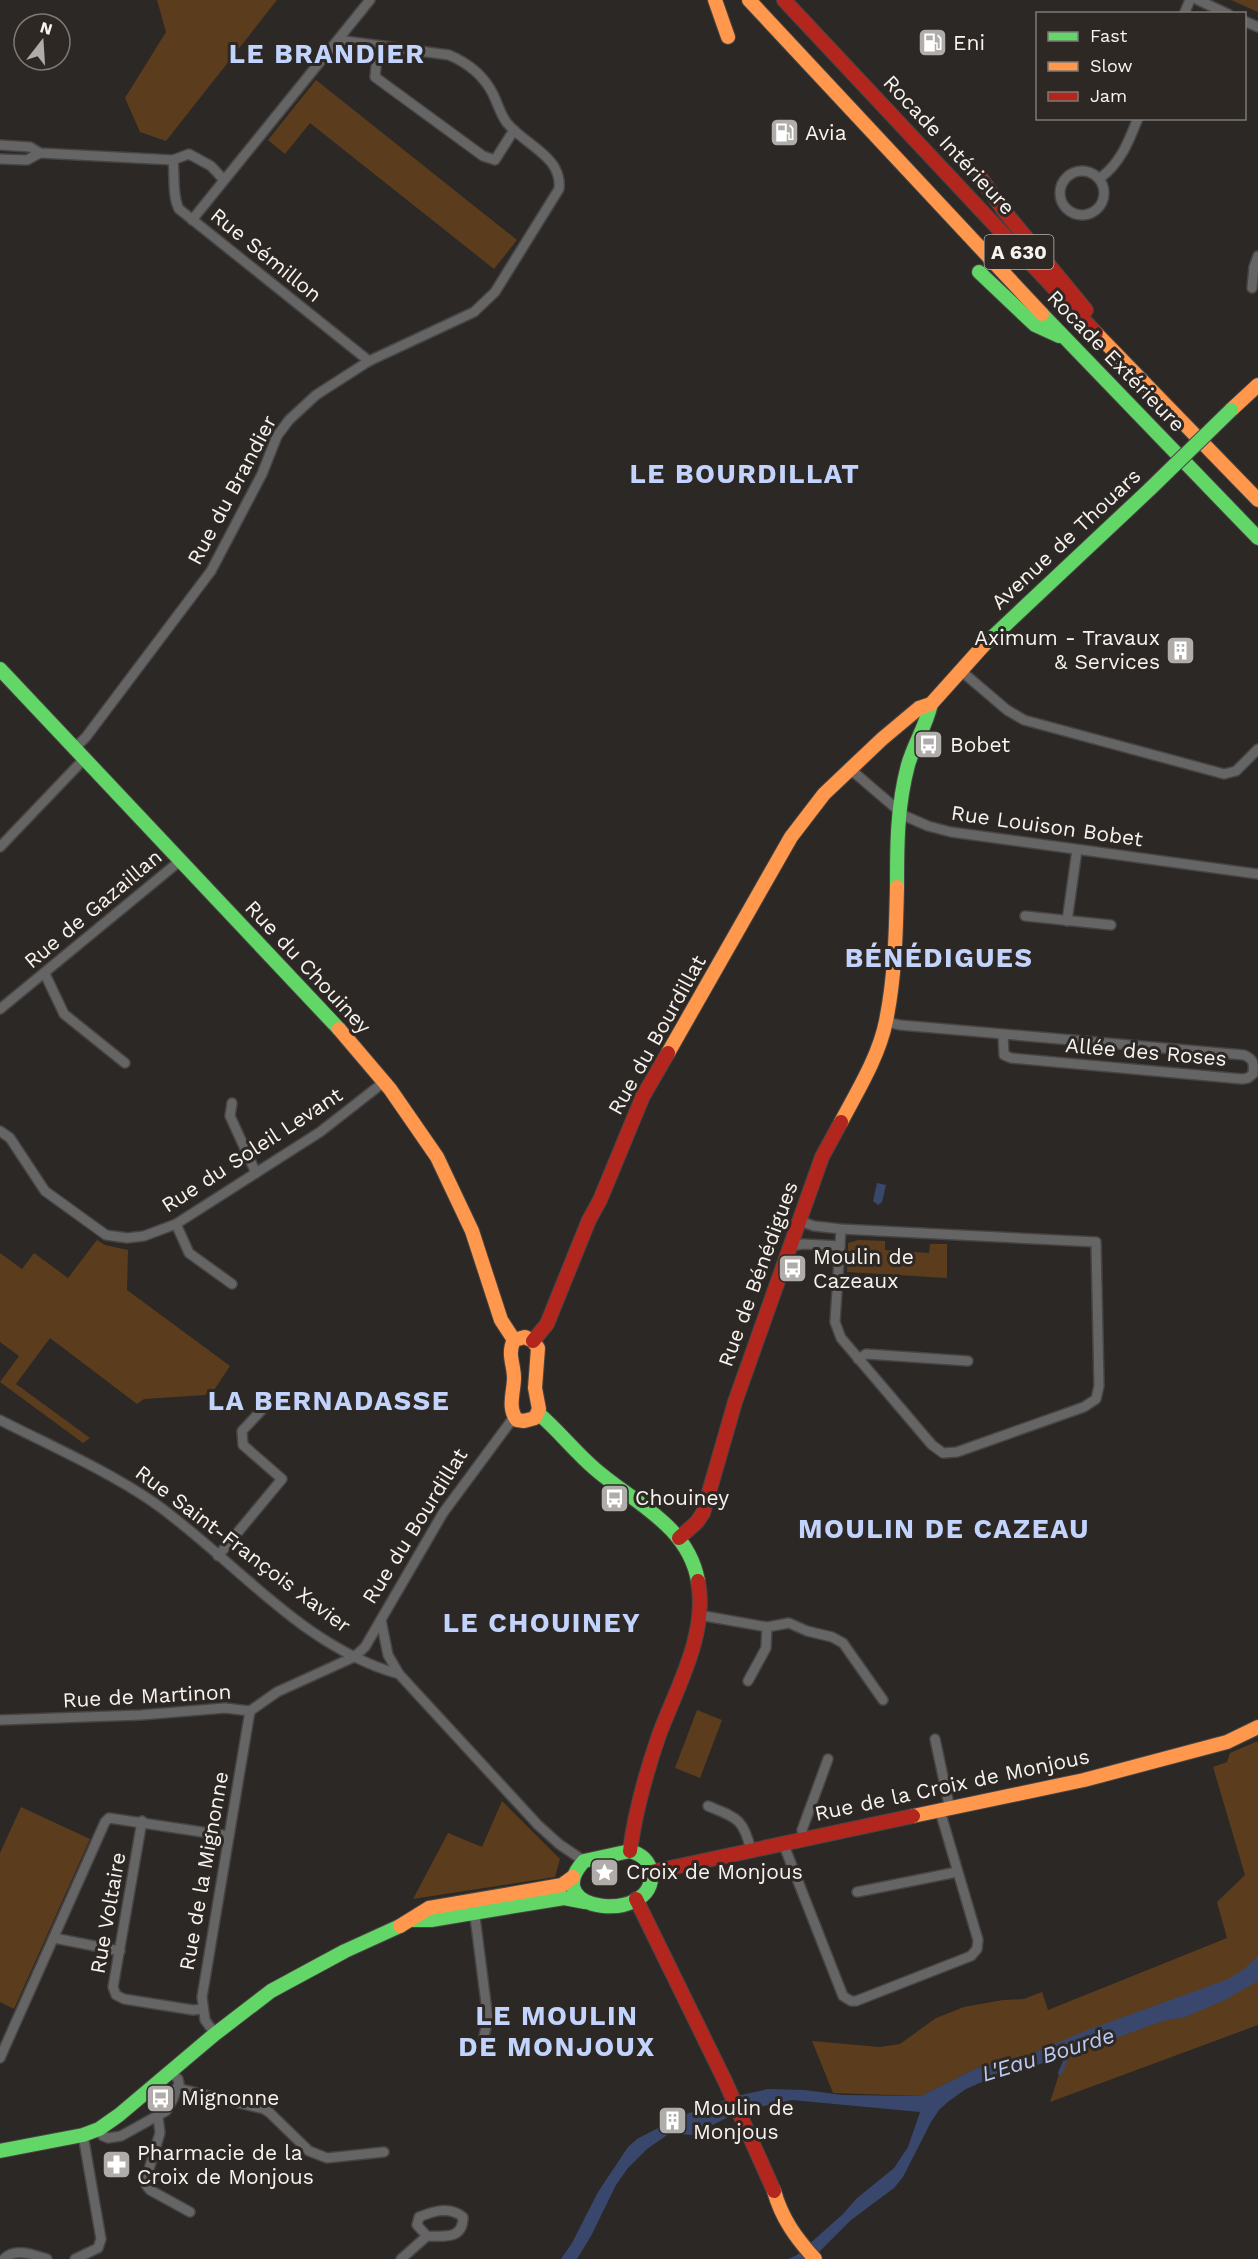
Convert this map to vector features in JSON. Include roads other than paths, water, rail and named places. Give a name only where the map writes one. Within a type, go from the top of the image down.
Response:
[{"type":"main road","points":[[715,0],[728,37]]},
{"type":"main road","name":"Rocade Extérieure","points":[[749,0],[1066,339],[1258,538]]},
{"type":"main road","name":"Rocade Intérieure","points":[[784,0],[1124,362],[1258,500]]},
{"type":"main road","points":[[980,177],[1019,230],[1069,285],[1124,362]]},
{"type":"main road","points":[[979,272],[1035,326],[1066,339]]},
{"type":"main road","name":"Avenue de Thouars","points":[[850,769],[920,708],[931,704],[986,642],[1258,385]]},
{"type":"main road","name":"Rue du Chouiney","points":[[0,669],[339,1029],[415,1122],[450,1182],[489,1281],[501,1322],[514,1341]]},
{"type":"main road","name":"Rue de Bénédigues","points":[[679,1538],[697,1522],[703,1513],[735,1402],[799,1221],[829,1142],[867,1074],[886,1022],[896,947],[898,811],[908,764],[920,733],[927,722],[931,704]]},
{"type":"main road","name":"Rue du Bourdillat","points":[[533,1341],[547,1324],[643,1096],[712,980],[791,837],[824,794],[850,769]]},
{"type":"main road","points":[[539,1414],[530,1421],[519,1420],[514,1417],[511,1406],[514,1378],[509,1351],[514,1341],[525,1337],[533,1341],[538,1348],[535,1388],[539,1414],[581,1457],[668,1526],[679,1538],[697,1572],[701,1598],[699,1615],[687,1664],[658,1737],[643,1787],[630,1851]]},
{"type":"main road","name":"Rue de la Croix de Monjous","points":[[651,1872],[1095,1777],[1227,1742],[1258,1727]]},
{"type":"main road","points":[[0,2151],[99,2129],[215,2034],[282,1984],[412,1920],[431,1920],[473,1907],[562,1886],[573,1877],[584,1861],[630,1851],[645,1858],[651,1872],[652,1879],[647,1892],[636,1899],[599,1906],[564,1898],[473,1907]]},
{"type":"main road","points":[[573,1877],[575,1890],[585,1902]]},
{"type":"main road","points":[[636,1899],[725,2081],[772,2186],[780,2213],[800,2238],[822,2258]]},
{"type":"street","points":[[192,220],[370,0]]},
{"type":"street","points":[[1198,0],[1224,12]]},
{"type":"street","name":"Rue du Brandier","points":[[75,748],[86,737],[211,572],[262,474],[277,436],[289,420],[316,395],[369,361],[474,312],[495,292],[559,189],[560,180],[553,164],[502,117],[485,80],[463,61],[449,55],[338,40]]},
{"type":"street","points":[[378,46],[375,77],[483,156],[495,160],[514,130]]},
{"type":"street","points":[[1100,178],[1109,172],[1125,150],[1137,120]]},
{"type":"street","points":[[0,146],[30,147],[40,153],[173,160],[189,154],[196,156],[223,179]]},
{"type":"street","points":[[0,159],[27,160],[40,153]]},
{"type":"street","name":"Rue Sémillon","points":[[173,160],[176,203],[179,209],[369,361]]},
{"type":"street","points":[[1087,171],[1100,178],[1105,191],[1104,198],[1096,210],[1076,214],[1064,205],[1060,191],[1062,184],[1072,173],[1087,171]]},
{"type":"street","points":[[1252,288],[1254,267],[1258,256]]},
{"type":"street","points":[[960,670],[1007,710],[1024,720],[1224,774],[1236,771],[1258,749]]},
{"type":"street","points":[[0,847],[85,759]]},
{"type":"street","name":"Rue Louison Bobet","points":[[850,769],[898,811],[928,826],[951,832],[1258,874]]},
{"type":"street","points":[[1067,921],[1077,850]]},
{"type":"street","name":"Rue de Gazaillan","points":[[0,1009],[180,860]]},
{"type":"street","points":[[1025,916],[1111,925]]},
{"type":"street","points":[[45,974],[64,1014],[125,1064]]},
{"type":"street","name":"Allée des Roses","points":[[886,1022],[1003,1035],[1244,1055],[1254,1063],[1253,1074],[1242,1079],[1011,1058],[1004,1055],[1003,1035]]},
{"type":"street","name":"Rue du Soleil Levant","points":[[0,1131],[14,1143],[45,1191],[106,1235],[118,1238],[144,1236],[176,1224],[320,1132],[384,1082]]},
{"type":"street","points":[[232,1103],[230,1116],[256,1173]]},
{"type":"street","points":[[799,1221],[814,1226],[841,1229],[1096,1242],[1099,1386],[1096,1399],[1084,1407],[957,1452],[943,1453],[932,1445],[841,1338],[835,1322],[841,1229]]},
{"type":"street","points":[[176,1224],[189,1253],[232,1284]]},
{"type":"street","points":[[790,1246],[803,1244],[840,1246]]},
{"type":"street","points":[[858,1359],[866,1354],[968,1361]]},
{"type":"street","points":[[218,1556],[282,1479],[243,1445],[243,1431],[274,1397]]},
{"type":"street","name":"Rue du Bourdillat","points":[[354,1657],[365,1647],[443,1513],[514,1417]]},
{"type":"street","name":"Rue Saint-François Xavier","points":[[0,1420],[124,1484],[154,1503],[262,1594],[354,1657],[399,1674]]},
{"type":"street","points":[[699,1615],[766,1627],[789,1623],[807,1631],[838,1639],[883,1700]]},
{"type":"street","name":"Rue Saint-François Xavier","points":[[381,1620],[388,1655],[399,1674],[538,1825],[559,1844],[584,1861]]},
{"type":"street","points":[[748,1681],[766,1648],[766,1627]]},
{"type":"street","name":"Rue de Martinon","points":[[0,1720],[141,1715],[225,1708],[250,1711],[277,1692],[354,1657]]},
{"type":"street","name":"Rue de la Mignonne","points":[[202,2008],[250,1711]]},
{"type":"street","points":[[783,1843],[843,1996],[851,2001],[974,1954],[978,1940],[957,1872],[935,1739]]},
{"type":"street","points":[[804,1838],[802,1830],[828,1759]]},
{"type":"street","points":[[708,1806],[735,1817],[745,1828],[751,1850]]},
{"type":"street","points":[[0,2058],[105,1822],[109,1818],[142,1821],[229,1836]]},
{"type":"street","name":"Rue Voltaire","points":[[142,1821],[113,1987],[117,1995],[124,1999],[193,2010],[202,2008]]},
{"type":"street","points":[[857,1892],[957,1872]]},
{"type":"street","points":[[473,1907],[488,2019],[484,2036]]},
{"type":"street","points":[[54,1938],[120,1951]]},
{"type":"street","points":[[202,2008],[209,2027],[215,2034]]},
{"type":"street","points":[[99,2129],[103,2136],[108,2138],[121,2136],[158,2117],[170,2107],[177,2088],[178,2079],[171,2072]]},
{"type":"street","points":[[177,2088],[264,2109],[309,2151],[327,2158],[384,2152]]},
{"type":"street","points":[[158,2117],[160,2133],[146,2185],[150,2190],[190,2212]]},
{"type":"street","points":[[75,2259],[98,2248],[101,2239],[83,2134]]},
{"type":"street","points":[[401,2259],[427,2236],[457,2234],[463,2224],[463,2217],[441,2209],[419,2217],[417,2225],[427,2236]]},
{"type":"street","points":[[3,2259],[14,2252],[47,2259]]},
{"type":"water","points":[[877,1183],[886,1185],[882,1202],[878,1205],[873,1201]]},
{"type":"water","name":"L'Eau Bourde","points":[[1258,1956],[1258,1981],[1225,2000],[1185,2017],[1163,2021],[1025,2069],[998,2075],[966,2089],[939,2110],[903,2177],[894,2188],[851,2220],[812,2259],[788,2259],[797,2255],[843,2214],[856,2199],[894,2168],[908,2147],[920,2112],[792,2100],[741,2111],[692,2135],[670,2133],[647,2149],[628,2168],[616,2185],[577,2259],[561,2259],[572,2243],[598,2192],[628,2147],[637,2139],[681,2116],[736,2096],[768,2089],[804,2090],[843,2095],[921,2096],[977,2068],[1026,2056],[1090,2029],[1226,1980],[1243,1970]]},
{"type":"waterway","name":"L'Eau Bourde","points":[[1060,2073],[1069,2052]]},
{"type":"place","name":"Eni","points":[[932,43]]},
{"type":"place","name":"Avia","points":[[784,133]]},
{"type":"place","name":"Aximum - Travaux & Services","points":[[1181,650]]},
{"type":"place","name":"Bobet","points":[[929,745]]},
{"type":"place","name":"Moulin de Cazeaux","points":[[792,1269]]},
{"type":"place","name":"Chouiney","points":[[614,1498]]},
{"type":"place","name":"Croix de Monjous","points":[[605,1872]]},
{"type":"place","name":"Mignonne","points":[[160,2098]]},
{"type":"place","name":"Moulin de Monjous","points":[[672,2120]]},
{"type":"place","name":"Pharmacie de la Croix de Monjous","points":[[116,2165]]},
{"type":"district","name":"LE BRANDIER","points":[[327,54]]},
{"type":"district","name":"LE BOURDILLAT","points":[[745,474]]},
{"type":"district","name":"BÉNÉDIGUES","points":[[939,958]]},
{"type":"district","name":"LA BERNADASSE","points":[[329,1401]]},
{"type":"district","name":"MOULIN DE CAZEAU","points":[[944,1529]]},
{"type":"district","name":"LE CHOUINEY","points":[[542,1623]]},
{"type":"district","name":"LE MOULIN DE MONJOUX","points":[[557,2032]]}]
